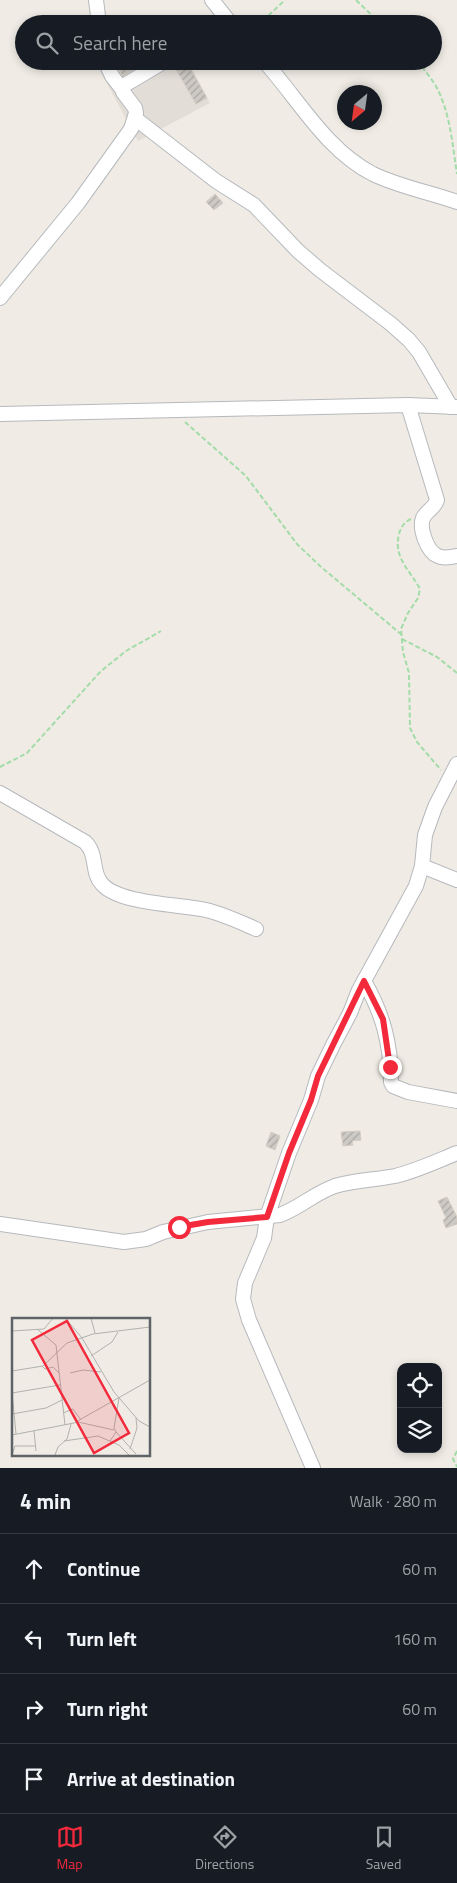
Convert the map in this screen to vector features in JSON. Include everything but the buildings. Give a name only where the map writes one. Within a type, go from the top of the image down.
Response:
[{"type":"street","points":[[96,0],[98,15]]},
{"type":"street","points":[[212,0],[224,15]]},
{"type":"street","points":[[0,298],[84,195],[136,119],[134,108],[109,70]]},
{"type":"street","points":[[122,89],[126,83],[149,70]]},
{"type":"street","points":[[272,70],[332,145],[356,163],[372,174],[403,186],[457,202]]},
{"type":"street","points":[[136,119],[210,176],[254,206],[292,245],[320,270],[409,340],[419,352],[454,407]]},
{"type":"street","points":[[0,414],[408,405],[454,407]]},
{"type":"street","points":[[408,405],[436,493],[436,503],[427,512],[422,521],[423,531],[433,553],[446,558],[457,556]]},
{"type":"street","points":[[313,1468],[253,1330],[243,1298],[245,1282],[264,1238],[267,1217],[286,1161],[311,1100],[318,1076],[364,981],[416,886],[422,866],[425,835],[435,807],[457,764]]},
{"type":"street","points":[[0,794],[85,842],[93,854],[97,877],[110,890],[133,899],[208,910],[256,929]]},
{"type":"street","points":[[422,866],[457,880]]},
{"type":"street","points":[[364,981],[383,1019],[386,1032],[390,1082],[393,1086],[408,1092],[457,1101]]},
{"type":"street","points":[[0,1224],[124,1242],[146,1239],[179,1227],[208,1222],[267,1217],[290,1211],[315,1195],[334,1187],[350,1182],[403,1174],[457,1153]]},
{"type":"path","points":[[269,15],[285,0]]},
{"type":"path","points":[[356,0],[372,15]]},
{"type":"path","points":[[424,70],[441,97],[448,123],[457,174]]},
{"type":"path","points":[[172,410],[246,476],[297,544],[314,561],[402,635]]},
{"type":"path","points":[[427,512],[406,522],[400,529],[398,537],[399,556],[420,589],[418,598],[403,623],[403,652],[409,677],[410,728],[430,758],[449,779]]},
{"type":"path","points":[[0,767],[27,753],[101,671],[126,651],[161,632]]},
{"type":"path","points":[[402,639],[437,657],[457,673]]},
{"type":"path","points":[[457,1451],[453,1459],[457,1467]]},
{"type":"shaded area","points":[[100,70],[193,70],[210,103],[138,141]]},
{"type":"route","points":[[179,1227],[208,1222],[267,1217],[289,1153],[311,1100],[318,1076],[364,981],[383,1019],[390,1067]]}]
